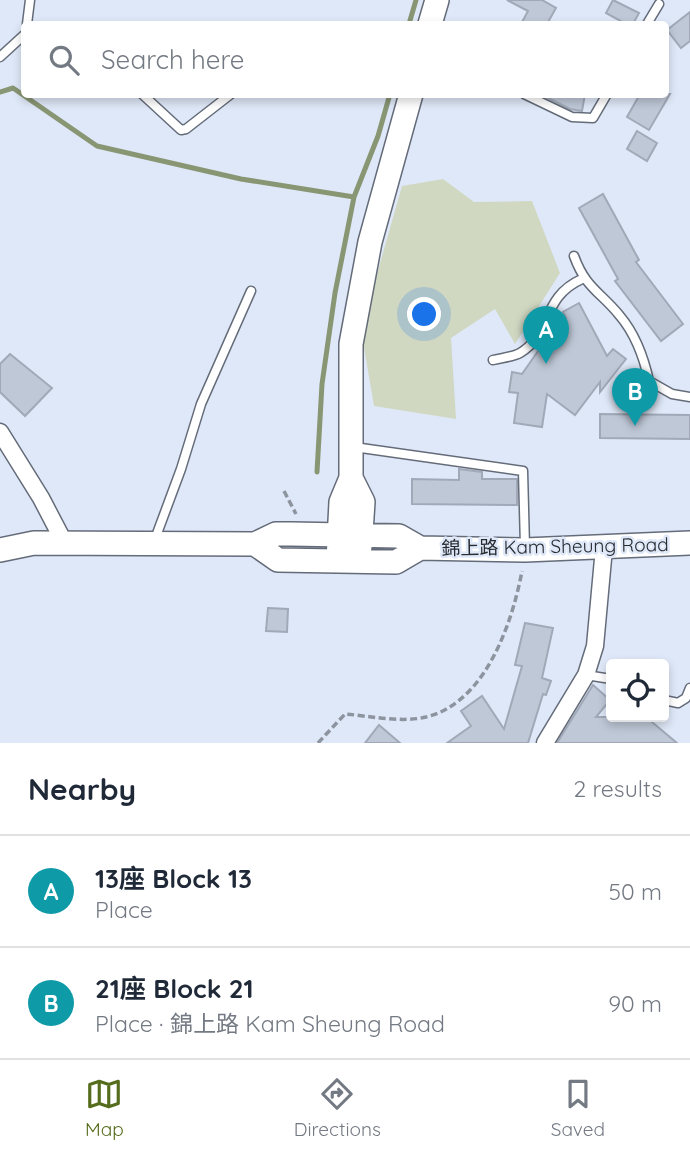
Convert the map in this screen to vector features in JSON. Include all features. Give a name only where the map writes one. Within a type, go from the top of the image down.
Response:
[{"type":"main road","points":[[431,21],[437,0]]},
{"type":"main road","points":[[349,561],[349,534],[341,502],[351,478],[351,344],[370,243],[410,98]]},
{"type":"main road","name":"錦上路 Kam Sheung Road","points":[[0,550],[34,543],[255,544],[275,534],[399,536],[420,548],[525,550],[690,542]]},
{"type":"main road","name":"錦上路 Kam Sheung Road","points":[[255,544],[278,560],[396,562],[420,548]]},
{"type":"street","points":[[0,432],[41,498],[65,544]]},
{"type":"street","points":[[545,743],[586,675],[595,646],[604,548]]},
{"type":"lane","points":[[27,21],[30,0]]},
{"type":"lane","points":[[649,21],[659,4]]},
{"type":"lane","points":[[0,57],[21,38]]},
{"type":"lane","points":[[146,98],[181,130],[226,98]]},
{"type":"lane","points":[[532,98],[572,117],[593,118],[605,98]]},
{"type":"lane","points":[[575,256],[582,279],[621,317],[644,355],[649,381],[672,394],[690,397]]},
{"type":"lane","points":[[493,360],[520,353],[542,329],[551,304],[567,285],[582,279]]},
{"type":"lane","points":[[152,545],[181,469],[201,404],[251,291]]},
{"type":"lane","points":[[352,446],[523,471],[525,550]]},
{"type":"lane","points":[[586,675],[606,678]]},
{"type":"lane","points":[[669,701],[678,703],[686,698],[690,688]]},
{"type":"path","points":[[285,491],[299,519]]},
{"type":"path","points":[[318,743],[345,714],[423,718],[446,711],[469,689],[502,645],[518,592],[525,550]]},
{"type":"green space","points":[[443,179],[474,202],[532,201],[560,273],[515,344],[495,309],[451,338],[456,419],[374,406],[361,330],[402,186]]},
{"type":"building","points":[[507,0],[542,0],[556,8],[549,21],[523,21],[528,11]]},
{"type":"building","points":[[613,0],[639,13],[635,21],[621,21],[606,13]]},
{"type":"building","points":[[690,12],[690,41],[681,48],[669,33],[669,28]]},
{"type":"building","points":[[548,98],[584,98],[582,111],[570,109]]},
{"type":"building","points":[[638,98],[668,98],[649,130],[627,117]]},
{"type":"building","points":[[637,131],[657,143],[647,161],[627,149]]},
{"type":"building","points":[[603,194],[639,260],[636,262],[683,324],[661,341],[615,281],[618,279],[579,208]]},
{"type":"building","points":[[579,303],[607,356],[613,349],[626,359],[600,392],[600,382],[575,415],[547,394],[542,427],[514,423],[518,393],[509,392],[512,372],[522,374],[559,321],[566,318],[563,312]]},
{"type":"building","points":[[10,354],[52,388],[25,416],[0,392],[0,364]]},
{"type":"building","points":[[600,414],[690,415],[690,439],[600,438]]},
{"type":"building","points":[[459,469],[482,472],[482,479],[517,479],[517,505],[412,504],[412,479],[459,480]]},
{"type":"building","points":[[268,608],[288,609],[287,632],[266,631]]},
{"type":"building","points":[[525,623],[553,628],[542,678],[551,681],[546,695],[543,694],[528,743],[447,743],[471,726],[461,711],[482,696],[504,729],[522,666],[515,665]]},
{"type":"building","points":[[593,685],[606,696],[606,705],[596,717],[606,717],[606,722],[652,722],[677,743],[557,743]]},
{"type":"building","points":[[379,725],[400,743],[365,743]]},
{"type":"waterway","points":[[410,21],[416,0]]},
{"type":"waterway","points":[[0,92],[13,88],[21,94]]},
{"type":"waterway","points":[[27,98],[97,146],[241,179],[354,197]]},
{"type":"waterway","points":[[317,472],[322,384],[335,293],[354,197],[378,136],[389,98]]},
{"type":"place","name":"13座 Block 13","points":[[546,364]]},
{"type":"place","name":"21座 Block 21","points":[[635,426]]}]
